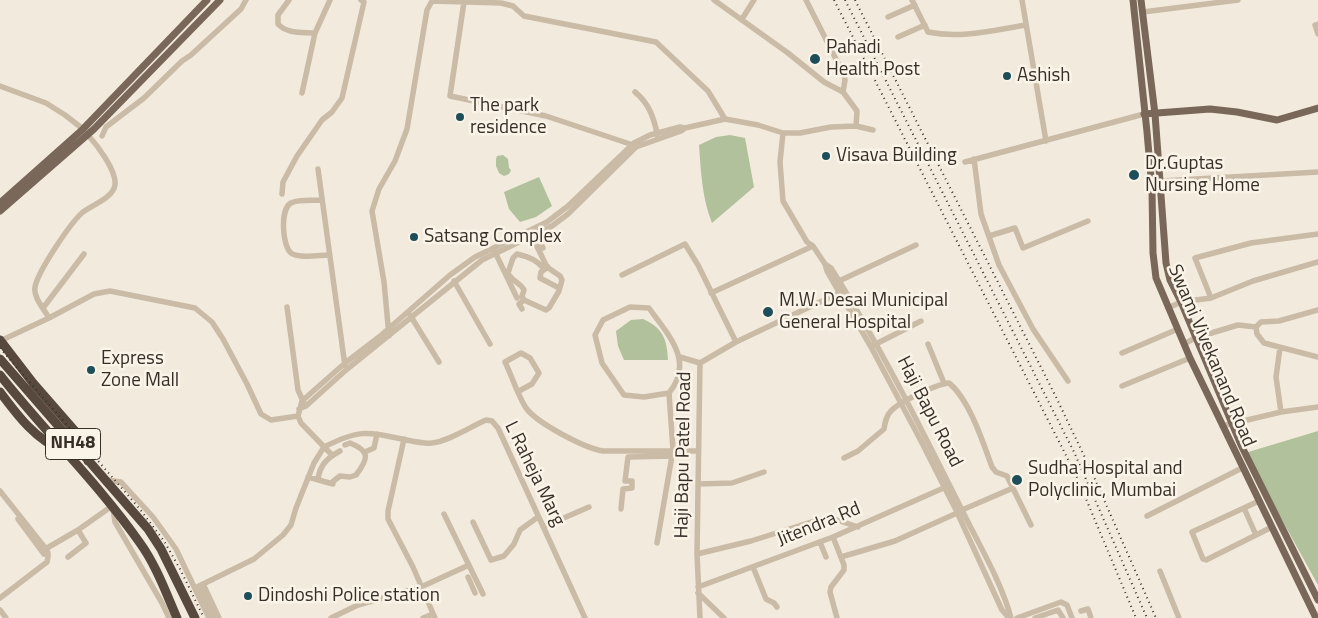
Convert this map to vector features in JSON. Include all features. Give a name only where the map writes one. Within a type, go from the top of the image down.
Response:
[{"type":"highway","points":[[0,341],[33,383],[88,446],[88,461]]},
{"type":"highway","name":"NH48","points":[[0,359],[148,529],[161,549],[195,618]]},
{"type":"highway","name":"NH48","points":[[0,375],[94,483],[141,544],[177,618]]},
{"type":"highway","points":[[0,392],[36,435],[56,448],[67,452]]},
{"type":"main road","points":[[0,202],[86,132],[208,0]]},
{"type":"main road","points":[[0,211],[86,132],[220,0]]},
{"type":"main road","name":"Swami Vivekanand Road","points":[[1133,0],[1152,189],[1152,253],[1154,270],[1190,358],[1316,618]]},
{"type":"main road","name":"Swami Vivekanand Road","points":[[1141,0],[1156,114],[1166,263],[1170,280],[1232,424],[1318,600]]},
{"type":"main road","points":[[1144,114],[1210,108],[1277,120],[1318,108]]},
{"type":"street","points":[[102,136],[106,127],[144,98],[182,60],[241,9],[246,0]]},
{"type":"street","points":[[288,0],[278,15],[278,24],[283,29],[291,32],[315,34]]},
{"type":"street","points":[[302,92],[315,34],[330,0]]},
{"type":"street","points":[[282,194],[283,182],[297,156],[322,120],[332,112],[342,98],[364,2],[361,0]]},
{"type":"street","points":[[714,0],[788,53],[824,82],[843,92],[857,111],[856,126]]},
{"type":"street","points":[[742,19],[754,0]]},
{"type":"street","points":[[806,0],[844,75],[843,92]]},
{"type":"street","points":[[1022,0],[1046,141]]},
{"type":"street","points":[[1142,12],[1238,0]]},
{"type":"street","points":[[388,336],[384,282],[372,211],[379,189],[395,161],[408,129],[427,10],[432,1],[513,3],[524,16],[656,42],[708,91],[725,119]]},
{"type":"street","points":[[464,2],[450,96],[546,116],[633,146]]},
{"type":"street","points":[[888,17],[914,3],[928,32],[945,36],[1026,25]]},
{"type":"street","points":[[1318,24],[1315,25],[1318,34]]},
{"type":"street","points":[[898,37],[925,26]]},
{"type":"street","points":[[0,86],[46,103],[64,114],[86,132],[96,144],[104,156],[114,179],[115,185],[108,195],[75,219],[35,287],[35,294],[49,318]]},
{"type":"street","points":[[635,92],[642,97],[652,112],[658,136]]},
{"type":"street","points":[[965,162],[1144,114]]},
{"type":"street","points":[[533,232],[587,191],[633,146],[680,127],[684,128],[725,119],[758,125],[784,133],[800,133],[830,127],[856,126],[873,130]]},
{"type":"street","name":"Haji Bapu Road","points":[[784,133],[780,162],[783,201],[807,242],[813,246],[825,264],[874,346],[924,439],[959,510],[984,562],[993,591],[1002,610],[1010,618]]},
{"type":"street","points":[[974,160],[981,214],[999,265],[1034,329],[1068,381]]},
{"type":"street","points":[[318,169],[346,370]]},
{"type":"street","points":[[1161,180],[1318,172]]},
{"type":"street","points":[[332,455],[301,423],[299,413],[304,403],[345,363],[388,329],[450,275],[475,257],[494,251],[533,232],[552,226],[568,214],[587,191]]},
{"type":"street","points":[[322,200],[292,202],[286,207],[284,234],[286,246],[291,254],[298,256],[329,255]]},
{"type":"street","points":[[989,236],[1015,228],[1023,248],[1088,221]]},
{"type":"street","points":[[533,232],[543,248]]},
{"type":"street","points":[[533,232],[545,267]]},
{"type":"street","points":[[1211,298],[1195,258],[1251,243],[1318,234]]},
{"type":"street","points":[[622,275],[685,244],[736,342]]},
{"type":"street","points":[[839,281],[916,245]]},
{"type":"street","points":[[712,293],[813,246]]},
{"type":"street","points":[[304,403],[494,251]]},
{"type":"street","points":[[494,251],[517,298]]},
{"type":"street","points":[[43,308],[84,254]]},
{"type":"street","points":[[517,254],[524,255],[540,264],[560,276],[562,280],[549,308],[546,310],[524,300],[522,296],[524,290],[521,285],[509,276],[513,258],[517,254]]},
{"type":"street","points":[[1168,308],[1181,302],[1211,298],[1253,281],[1318,262]]},
{"type":"street","points":[[545,267],[541,272],[540,278],[559,288]]},
{"type":"street","name":"Haji Bapu Road","points":[[831,274],[839,281],[842,292]]},
{"type":"street","points":[[450,275],[490,344]]},
{"type":"street","points":[[0,341],[94,294],[110,291],[195,308],[212,322],[223,339],[261,414],[271,420],[299,413]]},
{"type":"street","name":"Haji Bapu Patel Road","points":[[700,618],[697,554],[700,364],[736,342],[842,292]]},
{"type":"street","points":[[522,309],[519,304],[524,300]]},
{"type":"street","points":[[287,308],[298,390],[304,403]]},
{"type":"street","points":[[656,543],[672,453],[669,394],[677,383],[680,357],[672,341],[648,308],[630,308],[603,320],[595,335],[602,364],[624,395],[644,397],[669,394]]},
{"type":"street","points":[[1184,344],[1195,338],[1238,325],[1256,326],[1261,322],[1279,321],[1318,310]]},
{"type":"street","points":[[407,312],[439,362]]},
{"type":"street","points":[[874,346],[921,321]]},
{"type":"street","points":[[1256,326],[1258,334],[1264,343],[1318,357]]},
{"type":"street","points":[[1122,353],[1178,329]]},
{"type":"street","points":[[928,344],[944,383]]},
{"type":"street","points":[[1280,348],[1276,377],[1281,412]]},
{"type":"street","points":[[519,391],[532,384],[539,374],[530,358],[521,353],[505,362],[526,408],[550,428],[593,450],[672,453]]},
{"type":"street","points":[[680,357],[700,364]]},
{"type":"street","points":[[1122,386],[1190,358]]},
{"type":"street","points":[[844,458],[858,451],[884,429],[885,418],[892,409],[944,383],[949,383],[962,397],[992,466],[996,472],[1007,476],[1031,526]]},
{"type":"street","points":[[1222,426],[1281,412],[1318,408]]},
{"type":"street","name":"L Raheja Marg","points":[[324,447],[354,434],[369,432],[412,442],[433,443],[444,440],[486,420],[492,421],[498,428],[585,618]]},
{"type":"street","points":[[365,452],[374,448],[377,434]]},
{"type":"street","points":[[404,439],[388,511],[388,519],[413,566],[434,616],[423,618]]},
{"type":"street","points":[[308,477],[333,484],[335,479],[340,476],[350,477],[356,475],[366,458],[365,452],[362,448],[350,443],[345,446]]},
{"type":"street","points":[[199,586],[254,559],[283,535],[291,525],[308,477],[324,447]]},
{"type":"street","points":[[318,479],[319,470],[325,461],[340,451]]},
{"type":"street","points":[[621,508],[623,489],[632,488],[632,481],[625,481],[628,456],[698,451]]},
{"type":"street","points":[[1148,516],[1242,468]]},
{"type":"street","points":[[698,484],[732,483],[764,472]]},
{"type":"street","points":[[104,480],[121,482],[153,517],[176,549],[219,618]]},
{"type":"street","name":"Jitendra Rd","points":[[698,590],[858,527],[947,487]]},
{"type":"street","points":[[841,557],[895,541],[959,510],[1013,488]]},
{"type":"street","points":[[0,492],[48,553],[47,562],[0,598]]},
{"type":"street","points":[[0,497],[28,528]]},
{"type":"street","points":[[1259,501],[1192,532],[1203,559],[1206,560],[1272,527]]},
{"type":"street","points":[[543,527],[589,507]]},
{"type":"street","points":[[44,550],[113,508],[116,522],[169,618]]},
{"type":"street","points":[[1244,508],[1256,535]]},
{"type":"street","points":[[444,514],[469,565],[475,584],[474,593]]},
{"type":"street","points":[[473,522],[492,560],[504,556],[514,544],[520,530],[538,517]]},
{"type":"street","points":[[697,554],[751,541],[824,518],[834,519],[858,527]]},
{"type":"street","points":[[68,557],[86,543],[78,530]]},
{"type":"street","points":[[833,537],[844,570],[833,583],[830,592],[837,618]]},
{"type":"street","points":[[820,542],[826,557]]},
{"type":"street","points":[[331,618],[358,605],[421,587],[469,565]]},
{"type":"street","points":[[753,567],[766,599],[777,607]]},
{"type":"street","points":[[1160,571],[1179,618]]},
{"type":"street","name":"Haji Bapu Road","points":[[988,572],[1000,588],[1010,618]]},
{"type":"street","points":[[468,577],[483,594]]},
{"type":"street","points":[[199,586],[209,618]]},
{"type":"street","points":[[199,586],[214,618]]},
{"type":"street","points":[[993,591],[1000,588]]},
{"type":"street","points":[[698,590],[724,618]]},
{"type":"street","points":[[1017,618],[1062,602],[1067,606],[1072,618]]},
{"type":"street","points":[[1081,611],[1088,609],[1091,618]]},
{"type":"street","points":[[0,610],[6,618]]},
{"type":"street","points":[[1035,618],[1058,610],[1063,618]]},
{"type":"green space","points":[[730,135],[745,138],[754,187],[712,223],[704,194],[699,145],[716,137]]},
{"type":"green space","points":[[503,155],[508,159],[511,170],[509,174],[504,176],[499,173],[496,166],[497,156]]},
{"type":"green space","points":[[539,177],[552,206],[536,217],[520,222],[509,209],[504,192]]},
{"type":"green space","points":[[643,319],[655,326],[663,335],[668,360],[624,360],[618,346],[616,331],[631,320]]},
{"type":"green space","points":[[1318,431],[1318,585],[1245,453]]},
{"type":"railway","points":[[834,0],[1076,475],[1136,618]]},
{"type":"railway","points":[[845,0],[1074,452],[1147,618]]},
{"type":"railway","points":[[855,0],[1055,395],[1090,468],[1156,618]]},
{"type":"railway","points":[[0,348],[139,508],[164,541],[204,618]]},
{"type":"place","name":"Pahadi Health Post","points":[[815,59]]},
{"type":"place","name":"Ashish","points":[[1007,76]]},
{"type":"place","name":"The park residence","points":[[460,117]]},
{"type":"place","name":"Visava Building","points":[[826,156]]},
{"type":"place","name":"Dr.Guptas Nursing Home","points":[[1134,175]]},
{"type":"place","name":"Satsang Complex","points":[[414,237]]},
{"type":"place","name":"M.W. Desai Municipal General Hospital","points":[[768,312]]},
{"type":"place","name":"Express Zone Mall","points":[[91,370]]},
{"type":"place","name":"Sudha Hospital and Polyclinic, Mumbai","points":[[1017,480]]},
{"type":"place","name":"Dindoshi Police station","points":[[248,596]]}]
